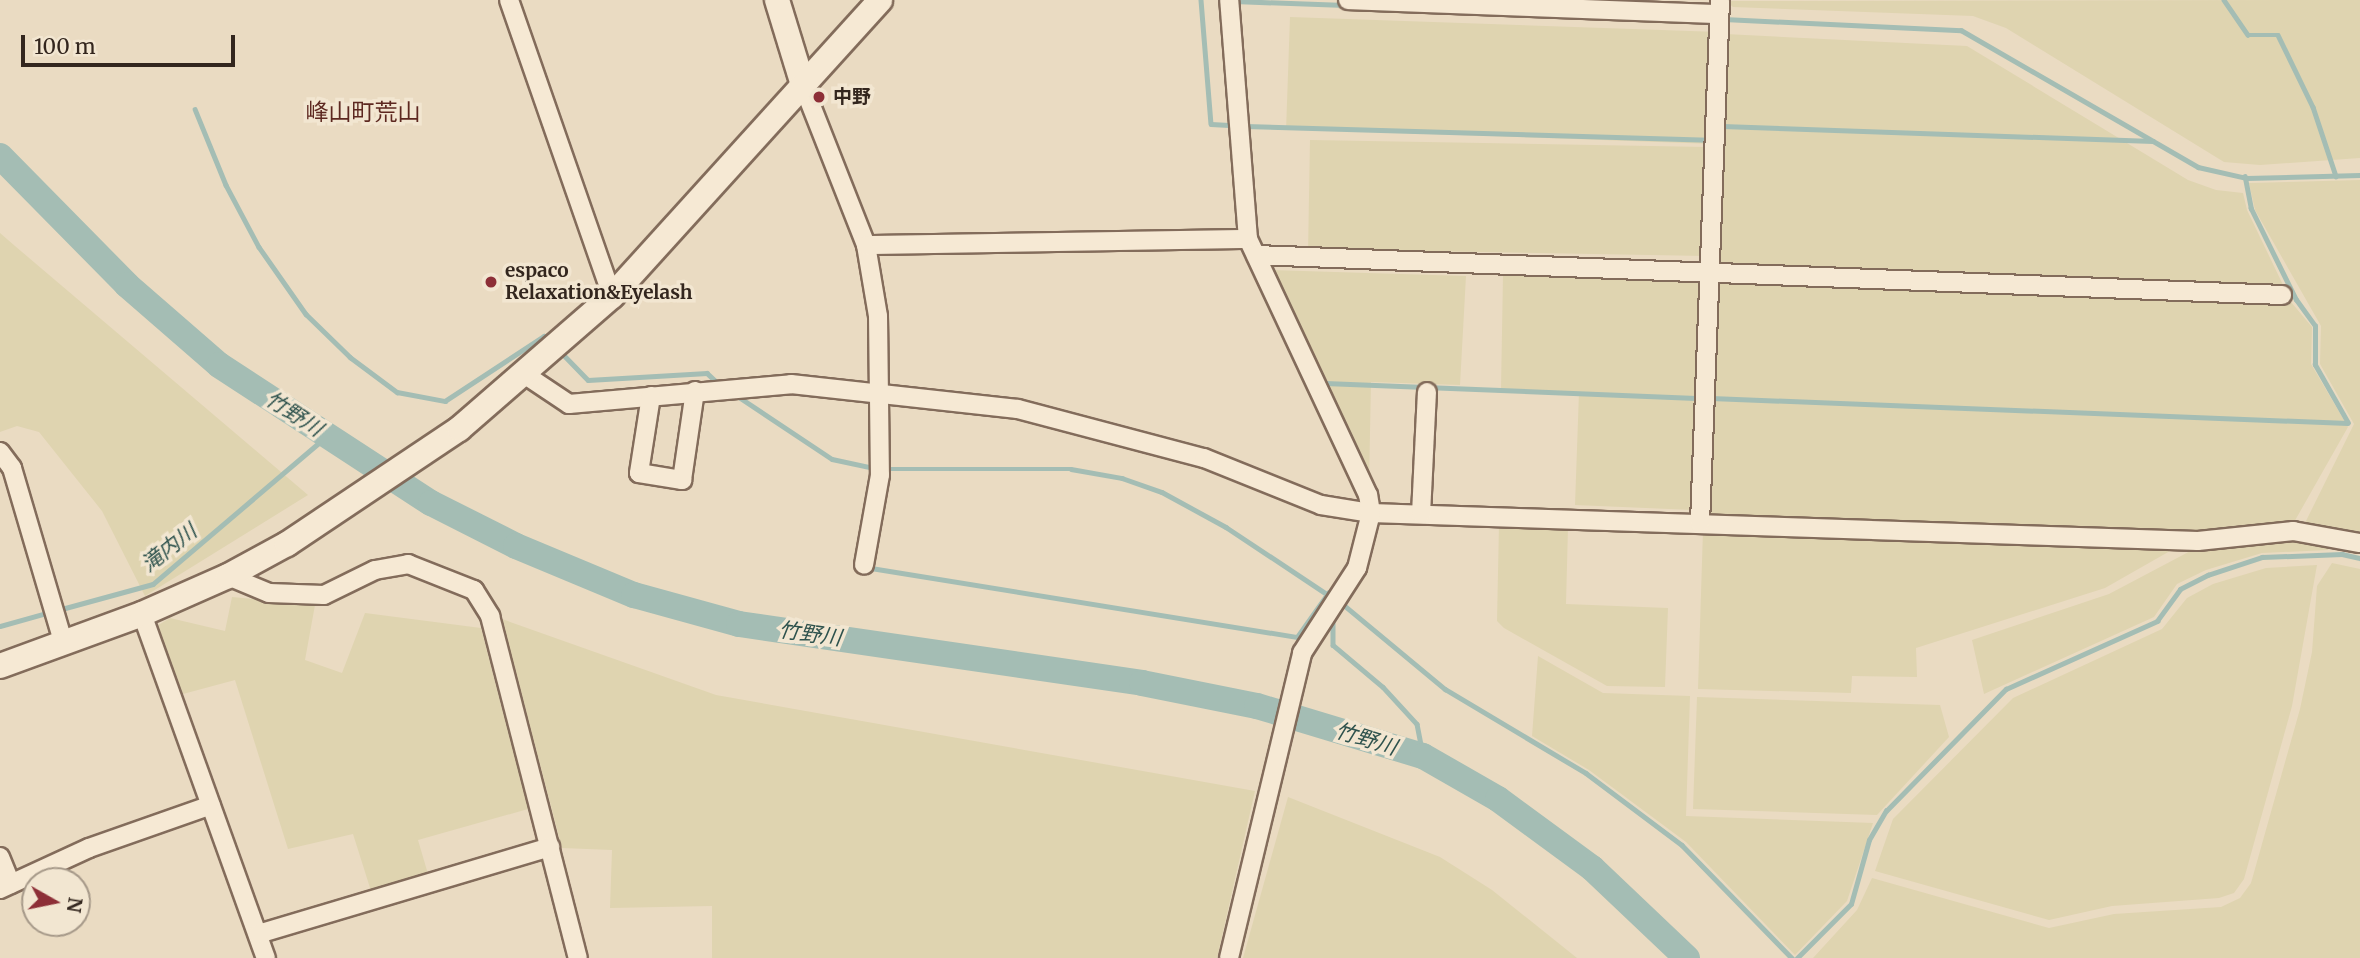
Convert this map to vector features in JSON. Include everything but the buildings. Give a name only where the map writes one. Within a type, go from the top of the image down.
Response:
[{"type":"street","points":[[509,0],[612,296]]},
{"type":"street","points":[[777,0],[803,85],[866,245],[878,316],[880,475],[864,565]]},
{"type":"street","points":[[0,666],[142,614],[228,576],[339,509],[449,436],[612,296],[880,0]]},
{"type":"street","points":[[1228,958],[1277,765],[1302,653],[1356,568],[1371,513],[1368,495],[1252,247],[1229,0]]},
{"type":"street","points":[[1348,0],[1720,7],[1700,523]]},
{"type":"street","points":[[866,245],[1252,247],[1710,273],[2282,295]]},
{"type":"street","points":[[524,374],[569,404],[791,384],[1018,410],[1204,458],[1321,505],[1371,513],[2198,541],[2293,531],[2360,543]]},
{"type":"street","points":[[651,396],[639,473],[681,480],[695,391]]},
{"type":"street","points":[[1421,514],[1426,392]]},
{"type":"street","points":[[0,452],[12,468],[63,641]]},
{"type":"street","points":[[228,576],[270,593],[324,595],[375,569],[408,564],[474,590],[490,616],[578,958]]},
{"type":"street","points":[[142,614],[266,958]]},
{"type":"street","points":[[0,858],[5,886],[89,848],[211,805]]},
{"type":"street","points":[[258,934],[550,847]]},
{"type":"shaded area","points":[[2360,0],[2360,158],[2260,165],[2224,162],[2006,28],[1973,16],[1733,7],[1726,1]]},
{"type":"shaded area","points":[[1290,17],[1712,32],[1708,144],[1286,129]]},
{"type":"shaded area","points":[[1725,34],[1967,46],[2188,180],[2216,190],[2243,193],[2247,210],[2285,289],[1716,266]]},
{"type":"shaded area","points":[[1310,140],[1707,147],[1705,256],[1308,249]]},
{"type":"shaded area","points":[[2360,180],[2360,536],[2305,523],[2354,424],[2320,364],[2321,326],[2255,210],[2249,183]]},
{"type":"shaded area","points":[[0,233],[308,495],[145,596],[102,511],[39,432],[17,426],[0,432]]},
{"type":"shaded area","points":[[1269,270],[1466,276],[1460,385],[1371,382],[1369,484]]},
{"type":"shaded area","points":[[1503,275],[1703,278],[1693,510],[1575,505],[1579,392],[1501,389]]},
{"type":"shaded area","points":[[1715,279],[2291,302],[2312,327],[2311,364],[2348,427],[2293,524],[2198,533],[1714,517],[1707,511]]},
{"type":"shaded area","points":[[1499,524],[1568,527],[1566,604],[1668,608],[1665,687],[1607,686],[1504,628],[1497,621]]},
{"type":"shaded area","points":[[1703,530],[2177,547],[2105,588],[1916,648],[1917,677],[1852,676],[1851,693],[1698,689]]},
{"type":"shaded area","points":[[2295,536],[2331,542],[2328,550],[2262,553],[2206,570],[2177,584],[2154,617],[1984,694],[1972,640],[2109,594],[2198,547]]},
{"type":"shaded area","points":[[2332,563],[2360,569],[2360,958],[1813,958],[1857,910],[1872,878],[2049,928],[2114,914],[2221,907],[2240,898],[2251,883],[2300,709],[2312,652],[2317,586]]},
{"type":"shaded area","points":[[2317,565],[2292,706],[2244,879],[2234,893],[2219,898],[2112,906],[2049,920],[1875,871],[1893,819],[2013,698],[2162,629],[2187,598],[2213,584],[2266,568]]},
{"type":"shaded area","points":[[232,597],[315,605],[305,660],[342,673],[365,613],[481,628],[528,809],[418,840],[428,874],[371,891],[353,834],[288,849],[235,680],[183,694],[155,627],[170,618],[225,631]]},
{"type":"shaded area","points":[[502,619],[716,695],[1255,791],[1217,958],[712,958],[712,906],[610,908],[612,850],[562,848]]},
{"type":"shaded area","points":[[1538,656],[1603,693],[1690,696],[1686,816],[1873,823],[1847,901],[1795,955],[1686,842],[1589,770],[1532,736]]},
{"type":"shaded area","points":[[1697,697],[1940,705],[1949,737],[1877,815],[1693,809]]},
{"type":"shaded area","points":[[1288,797],[1440,857],[1492,890],[1577,958],[1243,958]]},
{"type":"waterway","points":[[1201,0],[1211,124],[1233,125]]},
{"type":"waterway","points":[[2224,0],[2248,35],[2278,35],[2313,107],[2336,176]]},
{"type":"waterway","points":[[1234,1],[1345,5]]},
{"type":"waterway","points":[[1724,19],[1961,30],[2198,167],[2247,178],[2360,175]]},
{"type":"waterway","points":[[195,109],[226,185],[259,247],[306,314],[350,357],[397,392],[445,401],[544,336],[548,340]]},
{"type":"waterway","points":[[1245,126],[1708,140]]},
{"type":"waterway","points":[[1722,126],[2153,141]]},
{"type":"waterway","name":"竹野川","points":[[0,156],[127,285],[219,365],[431,503],[516,546],[634,595],[739,624],[1142,683],[1257,706],[1423,756],[1498,799],[1592,868],[1687,958]]},
{"type":"waterway","points":[[1711,398],[2348,423],[2315,365],[2315,326],[2296,300],[2251,209],[2245,177]]},
{"type":"waterway","points":[[560,351],[588,380],[707,373],[720,385]]},
{"type":"waterway","points":[[1325,383],[1702,398]]},
{"type":"waterway","points":[[736,395],[832,459],[874,468]]},
{"type":"waterway","name":"滝内川","points":[[58,610],[153,584],[326,437]]},
{"type":"waterway","points":[[883,469],[1071,469],[1122,478],[1162,492],[1226,527],[1333,598]]},
{"type":"waterway","points":[[1797,958],[1851,904],[1869,840],[1886,811],[2006,689],[2157,621],[2180,589],[2208,575],[2262,557],[2342,554],[2360,558]]},
{"type":"waterway","points":[[871,568],[1297,637],[1328,593]]},
{"type":"waterway","points":[[1339,601],[1445,689],[1586,773],[1682,845],[1792,958]]},
{"type":"waterway","name":"滝内川","points":[[0,626],[50,612]]},
{"type":"waterway","points":[[1333,617],[1333,645],[1383,687],[1417,724],[1423,756]]},
{"type":"place","name":"中野","points":[[819,97]]},
{"type":"place","name":"espaco Relaxation&Eyelash","points":[[491,282]]},
{"type":"district","name":"峰山町荒山","points":[[363,112]]}]
